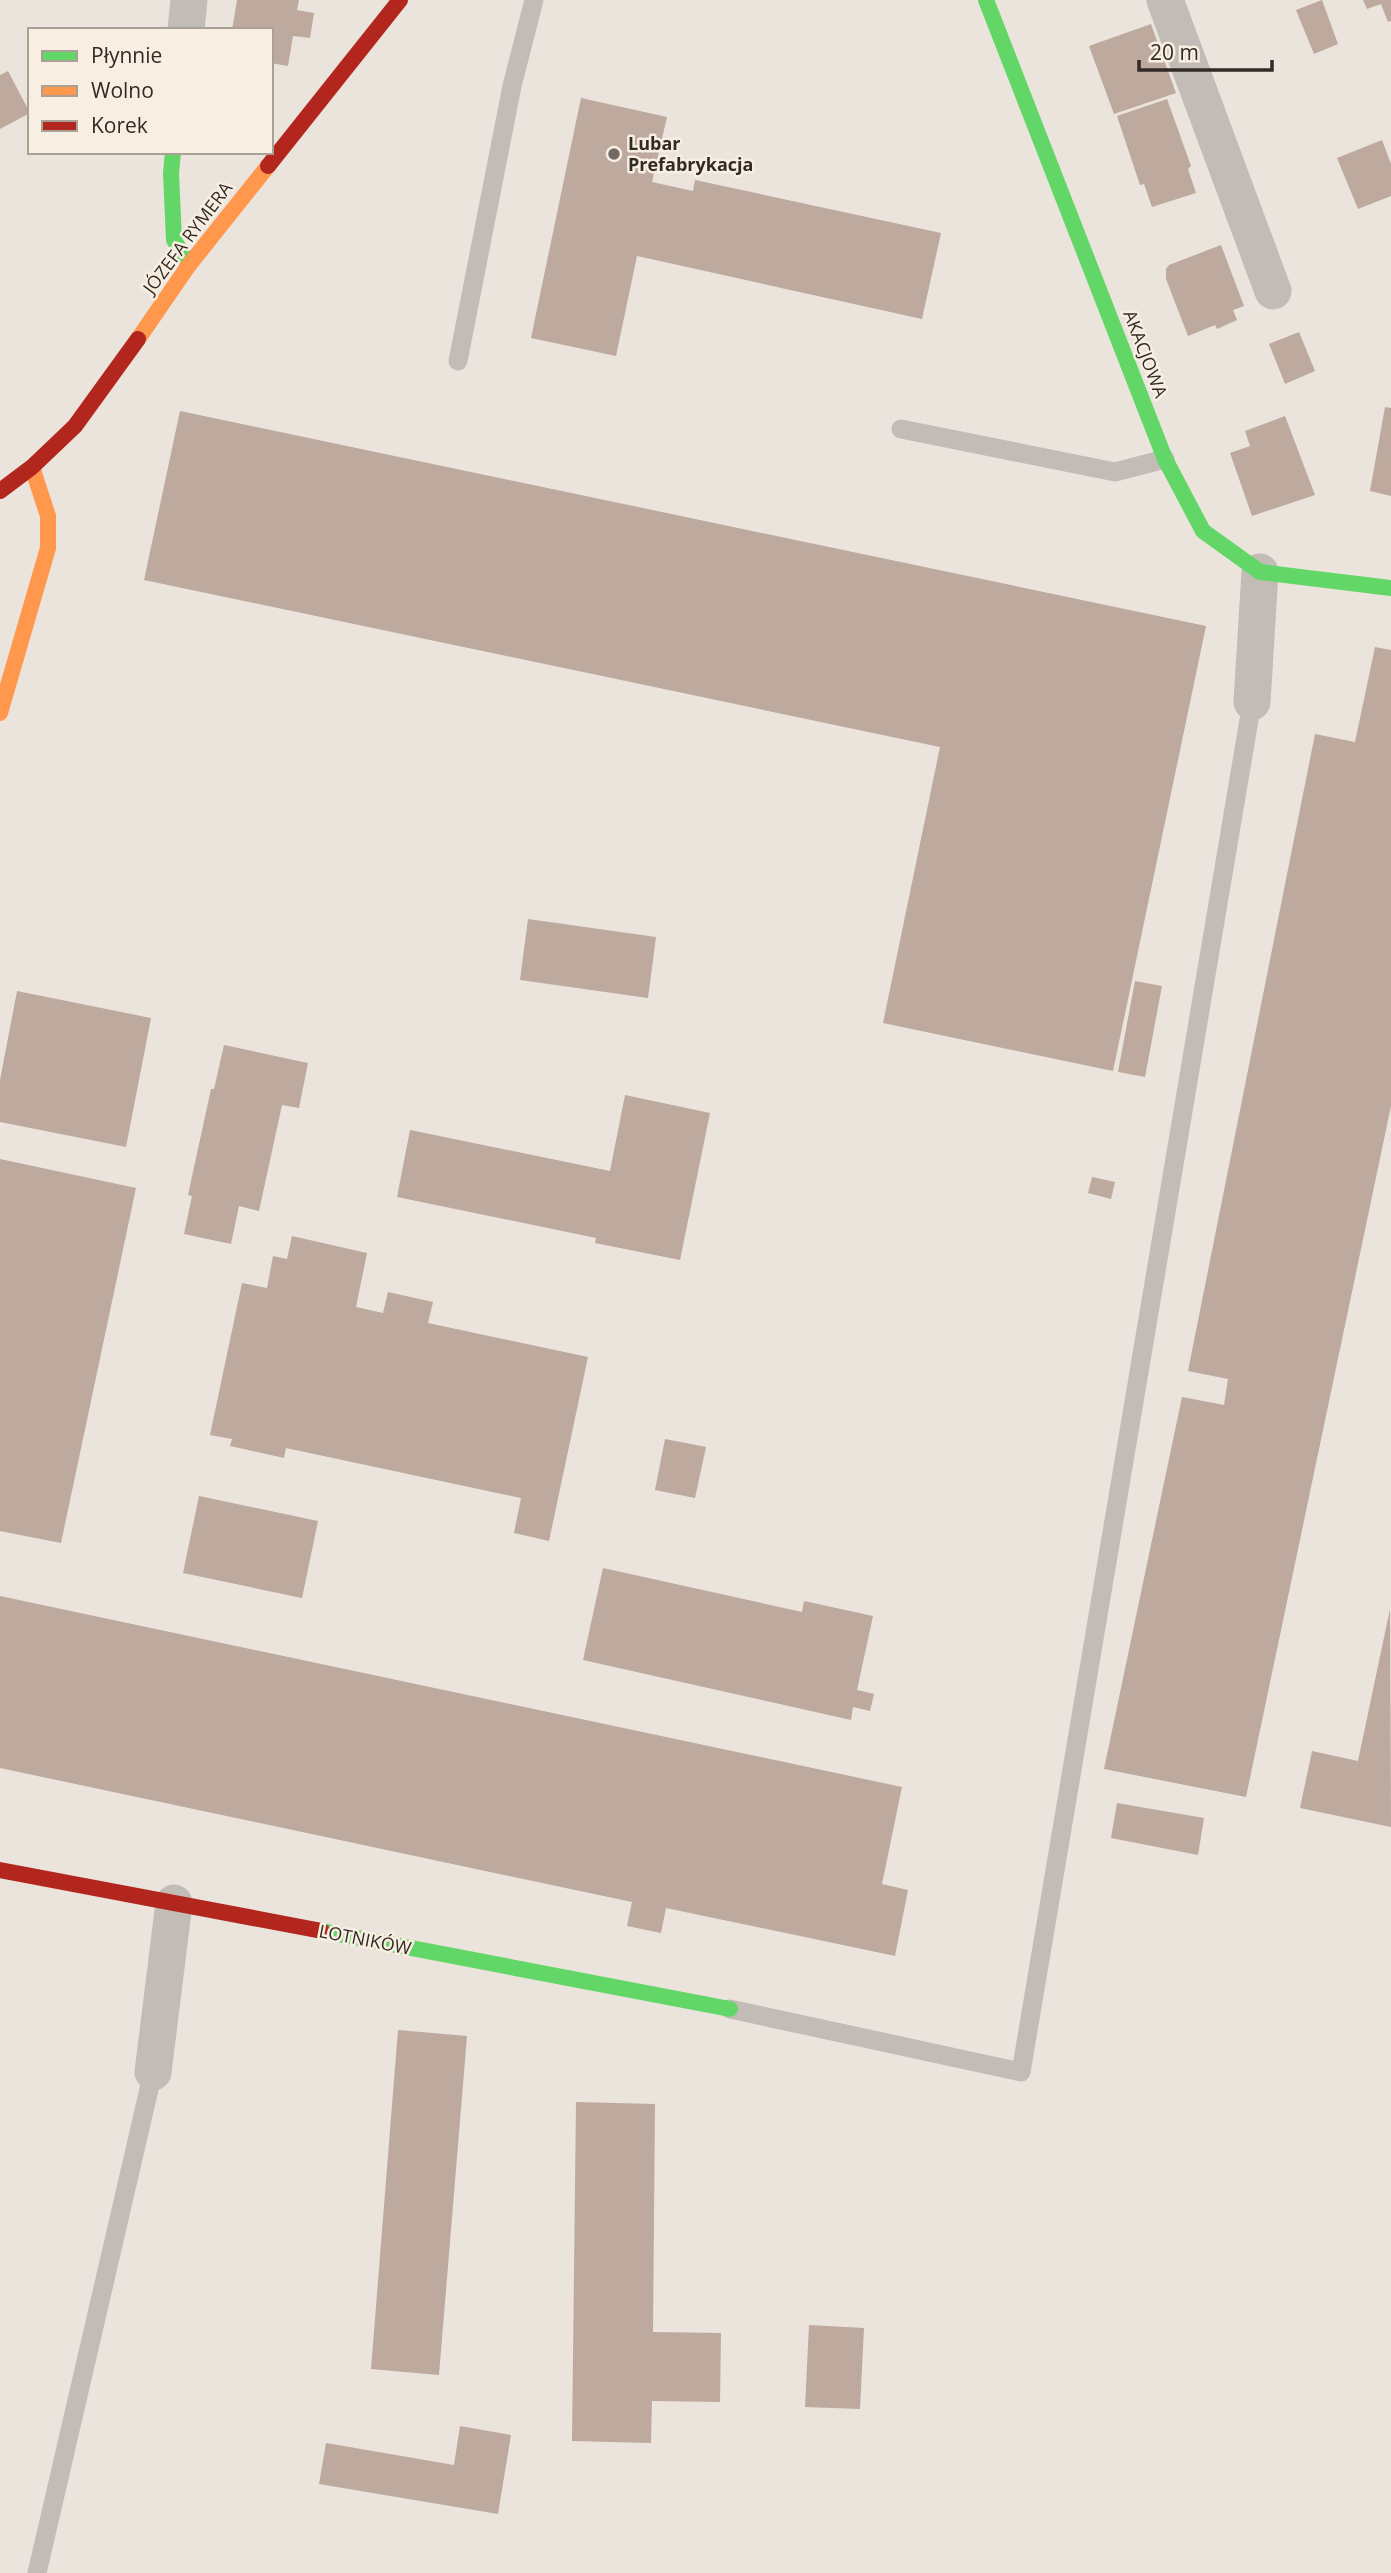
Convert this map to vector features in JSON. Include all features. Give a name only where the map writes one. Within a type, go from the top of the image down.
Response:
[{"type":"street","points":[[186,28],[189,0]]},
{"type":"street","name":"JÓZEFA RYMERA","points":[[0,491],[32,467],[75,426],[190,265],[400,0]]},
{"type":"street","name":"AKACJOWA","points":[[986,0],[1166,459],[1203,531],[1260,572],[1391,588]]},
{"type":"street","points":[[1165,0],[1273,291]]},
{"type":"street","points":[[173,154],[174,240],[190,265]]},
{"type":"street","points":[[0,713],[48,548],[48,516],[32,467]]},
{"type":"street","points":[[1252,702],[1260,572]]},
{"type":"street","name":"LOTNIKÓW","points":[[0,1870],[730,2010]]},
{"type":"street","points":[[153,2072],[174,1903]]},
{"type":"lane","points":[[458,361],[512,86],[534,0]]},
{"type":"lane","points":[[901,429],[1115,472],[1166,459]]},
{"type":"lane","points":[[730,2010],[1021,2071],[1252,702]]},
{"type":"lane","points":[[37,2573],[153,2072]]},
{"type":"building","points":[[237,0],[299,0],[297,10],[314,13],[310,38],[293,36],[288,66],[273,63],[273,28],[232,28]]},
{"type":"building","points":[[1322,0],[1338,44],[1314,54],[1296,10]]},
{"type":"building","points":[[1363,0],[1391,0],[1391,21],[1388,22],[1381,4],[1367,9]]},
{"type":"building","points":[[1151,24],[1176,93],[1114,114],[1089,46]]},
{"type":"building","points":[[8,71],[28,114],[0,129],[0,75]]},
{"type":"building","points":[[581,98],[667,117],[652,182],[693,191],[695,180],[941,233],[922,319],[637,256],[616,356],[531,338]]},
{"type":"building","points":[[1167,99],[1191,166],[1188,169],[1196,193],[1152,207],[1144,184],[1140,185],[1117,116]]},
{"type":"building","points":[[1382,140],[1391,164],[1391,196],[1358,209],[1337,158]]},
{"type":"building","points":[[1221,245],[1244,306],[1233,310],[1237,320],[1217,329],[1215,325],[1188,336],[1166,279],[1166,269],[1169,265]]},
{"type":"building","points":[[1299,332],[1315,371],[1285,384],[1269,344]]},
{"type":"building","points":[[1385,407],[1391,408],[1391,496],[1370,491]]},
{"type":"building","points":[[180,411],[1206,626],[1113,1071],[883,1023],[940,747],[144,580]]},
{"type":"building","points":[[1285,416],[1315,495],[1252,516],[1230,453],[1250,446],[1245,431]]},
{"type":"building","points":[[1375,647],[1391,650],[1391,1106],[1246,1797],[1104,1769],[1182,1397],[1224,1405],[1228,1379],[1188,1371],[1315,734],[1355,742]]},
{"type":"building","points":[[528,919],[656,937],[648,998],[520,980]]},
{"type":"building","points":[[1135,981],[1162,986],[1145,1077],[1118,1072]]},
{"type":"building","points":[[17,991],[151,1018],[126,1147],[0,1122],[0,1080]]},
{"type":"building","points":[[224,1045],[308,1063],[299,1108],[282,1105],[259,1211],[239,1206],[231,1244],[184,1234],[192,1196],[188,1195],[211,1089],[214,1089]]},
{"type":"building","points":[[625,1095],[710,1113],[680,1260],[595,1243],[596,1238],[397,1197],[410,1130],[610,1171]]},
{"type":"building","points":[[0,1159],[136,1188],[61,1543],[0,1531]]},
{"type":"building","points":[[1092,1177],[1115,1182],[1111,1199],[1088,1193]]},
{"type":"building","points":[[292,1236],[367,1253],[356,1307],[383,1313],[388,1292],[433,1302],[428,1323],[588,1357],[549,1541],[514,1533],[521,1498],[286,1448],[284,1458],[230,1446],[232,1439],[210,1435],[242,1283],[267,1288],[273,1256],[287,1259]]},
{"type":"building","points":[[665,1439],[706,1447],[695,1498],[655,1490]]},
{"type":"building","points":[[199,1496],[318,1521],[302,1598],[183,1573]]},
{"type":"building","points":[[603,1568],[802,1612],[804,1601],[873,1616],[857,1690],[874,1694],[870,1711],[853,1707],[851,1720],[583,1660]]},
{"type":"building","points":[[0,1596],[902,1787],[882,1884],[908,1890],[895,1956],[666,1908],[661,1933],[627,1926],[632,1902],[0,1768]]},
{"type":"building","points":[[1390,1609],[1391,1827],[1300,1808],[1312,1751],[1358,1761]]},
{"type":"building","points":[[1117,1803],[1204,1818],[1198,1855],[1111,1838]]},
{"type":"building","points":[[398,2030],[467,2036],[439,2375],[371,2369]]},
{"type":"building","points":[[576,2102],[655,2104],[653,2332],[721,2333],[720,2402],[652,2401],[651,2443],[572,2441]]},
{"type":"building","points":[[809,2325],[864,2328],[860,2409],[805,2407]]},
{"type":"building","points":[[460,2426],[511,2435],[498,2514],[319,2484],[326,2443],[454,2465]]},
{"type":"traffic: fast","points":[[986,0],[1165,459],[1203,531],[1260,572],[1391,588]]},
{"type":"traffic: fast","points":[[173,154],[174,240],[189,265]]},
{"type":"traffic: fast","points":[[322,1931],[730,2009]]},
{"type":"traffic: slow","points":[[138,339],[189,265],[268,166]]},
{"type":"traffic: slow","points":[[0,713],[48,548],[48,516],[32,467]]},
{"type":"traffic: jam","points":[[268,166],[400,0]]},
{"type":"traffic: jam","points":[[0,491],[32,467],[75,426],[138,339]]},
{"type":"traffic: jam","points":[[0,1870],[322,1931]]},
{"type":"place","name":"Lubar Prefabrykacja","points":[[614,154]]}]
